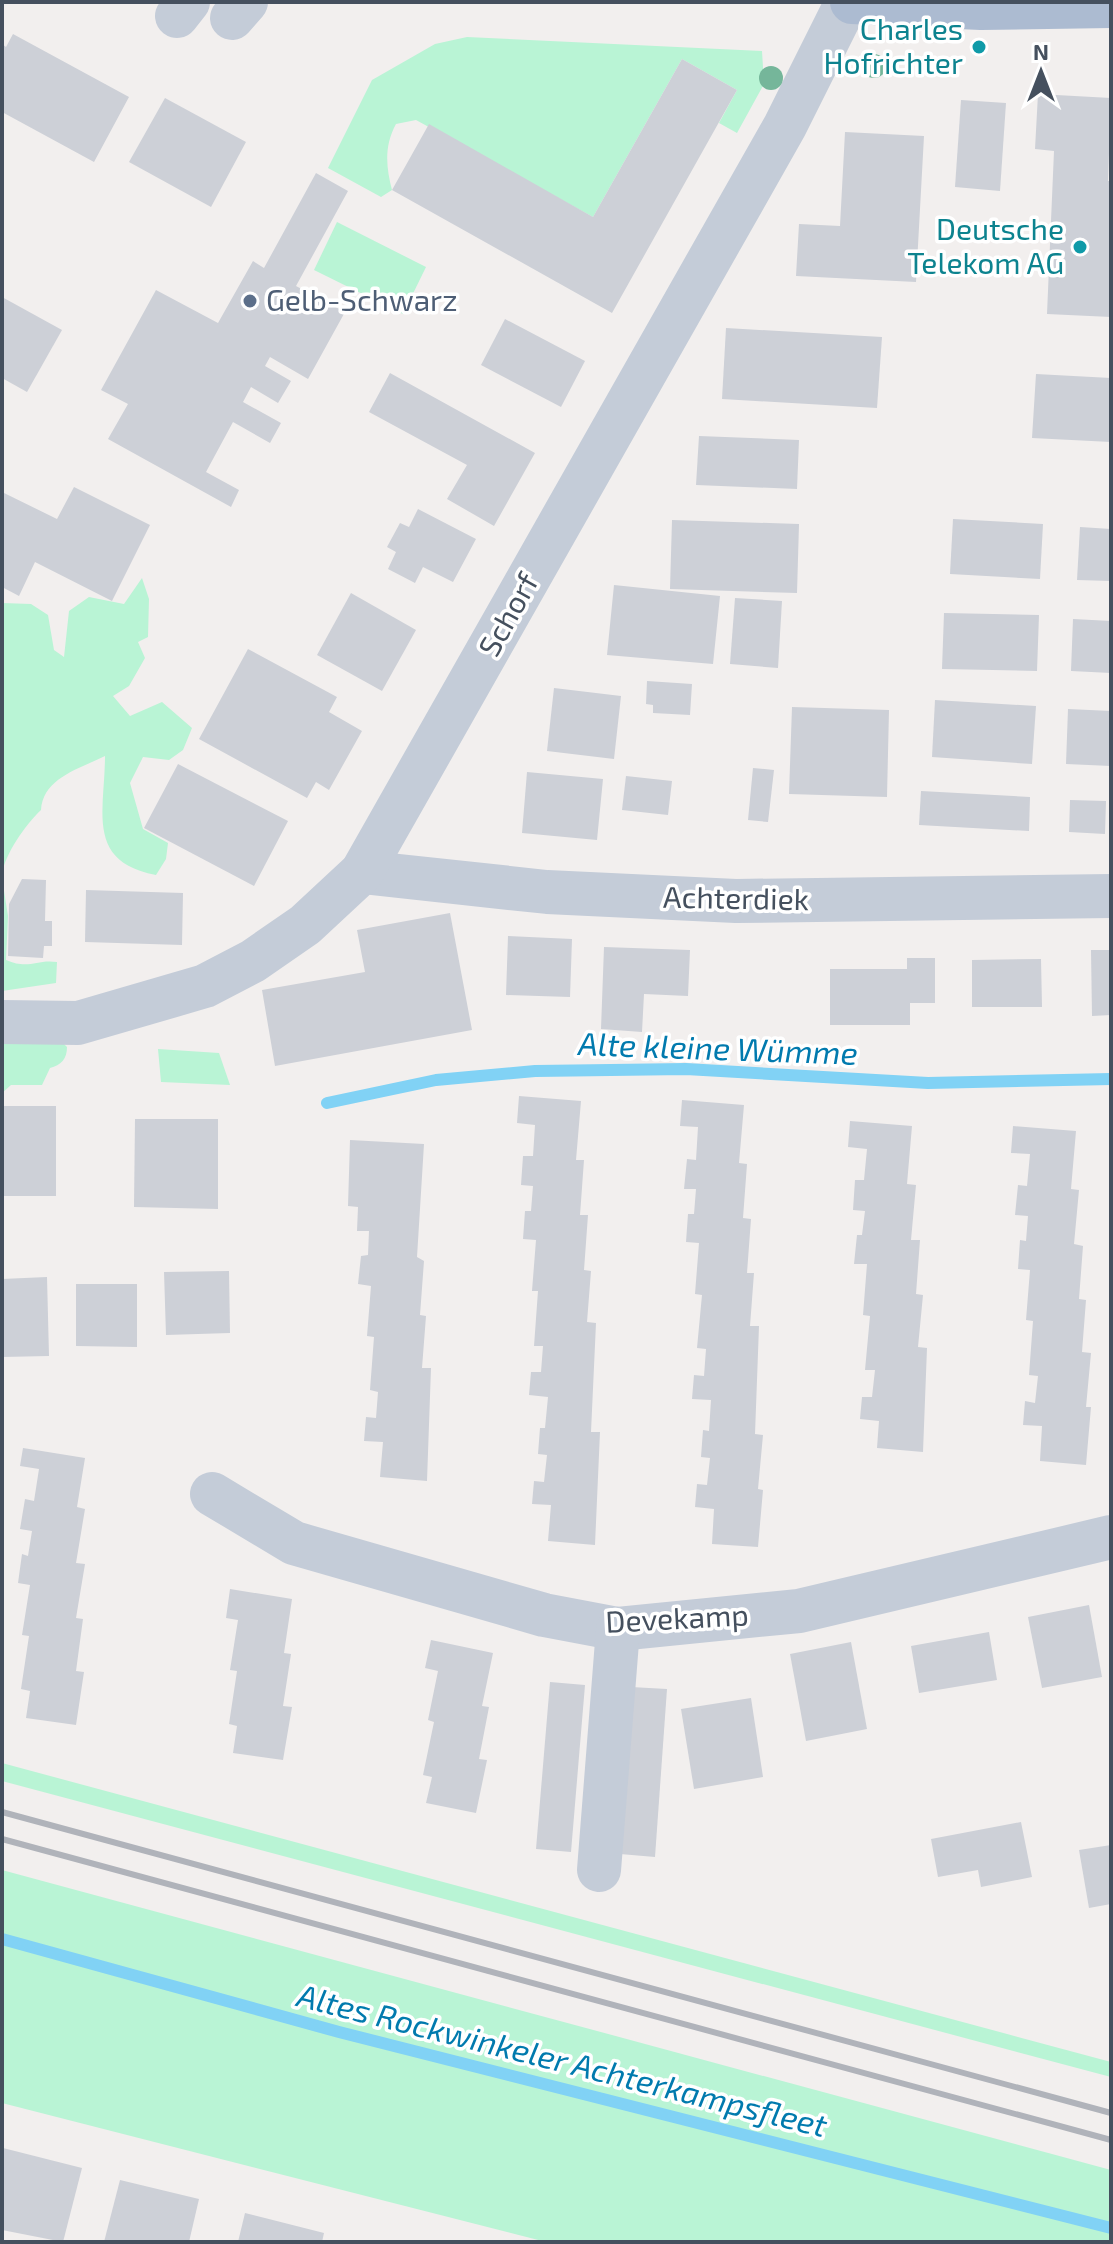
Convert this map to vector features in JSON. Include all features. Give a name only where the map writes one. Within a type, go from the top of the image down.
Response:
[{"type":"main road","points":[[850,2],[981,8],[1111,6]]},
{"type":"street","name":"Schorf","points":[[2,1022],[78,1023],[205,986],[253,961],[305,925],[362,872],[785,126],[850,2]]},
{"type":"street","name":"Achterdiek","points":[[362,872],[547,892],[736,901],[1111,896]]},
{"type":"street","name":"Devekamp","points":[[212,1494],[304,1547],[544,1615],[618,1629],[799,1611],[1111,1537]]},
{"type":"street","points":[[599,1870],[618,1629]]},
{"type":"green space","points":[[467,37],[762,51],[764,84],[737,133],[719,123],[737,90],[682,59],[593,217],[416,120],[396,124],[392,132],[387,157],[392,190],[381,197],[328,168],[372,80],[435,44]]},
{"type":"green space","points":[[337,222],[426,267],[403,314],[314,270]]},
{"type":"green space","points":[[142,578],[149,599],[148,637],[138,642],[145,658],[129,686],[113,696],[130,716],[162,702],[192,728],[183,750],[169,760],[143,757],[130,783],[143,829],[168,843],[166,859],[156,875],[133,868],[118,859],[109,846],[102,814],[105,756],[74,770],[48,790],[41,810],[11,849],[2,875],[2,603],[31,604],[48,615],[54,650],[64,657],[69,611],[89,597],[124,604]]},
{"type":"green space","points":[[2,878],[8,916],[6,960],[21,964],[57,962],[56,983],[2,991]]},
{"type":"green space","points":[[2,1024],[61,1041],[67,1047],[65,1058],[50,1068],[42,1085],[11,1085],[2,1093]]},
{"type":"green space","points":[[158,1049],[219,1053],[230,1085],[161,1082]]},
{"type":"green space","points":[[2,1763],[1111,2062],[1111,2077],[2,1781]]},
{"type":"green space","points":[[2,1870],[1111,2170],[1111,2242],[546,2242],[2,2103]]},
{"type":"building","points":[[13,34],[129,97],[94,162],[2,112],[2,44],[6,47]]},
{"type":"building","points":[[682,59],[737,90],[612,313],[392,190],[429,124],[593,217]]},
{"type":"building","name":"Deutsche Telekom AG","points":[[1038,94],[1111,98],[1108,181],[1111,181],[1111,317],[1047,314],[1054,151],[1035,149]]},
{"type":"building","points":[[165,98],[246,142],[211,207],[129,162]]},
{"type":"building","points":[[961,100],[1006,103],[1000,191],[955,187]]},
{"type":"building","points":[[845,132],[924,136],[916,282],[796,276],[799,224],[840,226]]},
{"type":"building","points":[[316,173],[348,191],[296,286],[345,312],[308,379],[270,357],[265,366],[291,381],[278,403],[251,387],[243,402],[281,423],[270,443],[233,422],[206,472],[239,490],[231,507],[108,439],[128,404],[101,390],[156,290],[218,323],[253,261],[264,268]]},
{"type":"building","points":[[2,297],[62,330],[27,392],[2,378]]},
{"type":"building","points":[[505,319],[585,361],[561,407],[481,365]]},
{"type":"building","points":[[726,328],[882,337],[877,408],[722,399]]},
{"type":"building","points":[[390,373],[535,453],[494,526],[447,499],[467,465],[369,412]]},
{"type":"building","points":[[1036,374],[1111,378],[1111,442],[1032,438]]},
{"type":"building","points":[[699,436],[799,440],[797,489],[696,485]]},
{"type":"building","points":[[74,487],[150,525],[112,601],[35,562],[19,596],[2,587],[2,492],[57,519]]},
{"type":"building","points":[[418,509],[476,539],[453,582],[423,567],[415,583],[388,569],[396,552],[387,547],[400,523],[409,527]]},
{"type":"building","points":[[953,519],[1043,524],[1040,579],[950,574]]},
{"type":"building","points":[[672,520],[799,524],[797,593],[670,589]]},
{"type":"building","points":[[1080,527],[1111,529],[1111,581],[1077,580]]},
{"type":"building","points":[[614,585],[720,596],[713,664],[607,655]]},
{"type":"building","points":[[351,593],[416,630],[382,691],[317,655]]},
{"type":"building","points":[[735,598],[782,601],[778,668],[730,664]]},
{"type":"building","points":[[944,613],[1039,615],[1037,671],[942,669]]},
{"type":"building","points":[[1073,619],[1111,621],[1111,673],[1071,671]]},
{"type":"building","points":[[248,649],[337,697],[329,712],[362,731],[329,790],[316,782],[307,798],[199,739]]},
{"type":"building","points":[[647,681],[692,684],[690,715],[653,713],[653,705],[646,704]]},
{"type":"building","points":[[554,688],[621,696],[614,759],[547,751]]},
{"type":"building","points":[[935,700],[1036,706],[1032,764],[932,757]]},
{"type":"building","points":[[792,707],[889,710],[887,797],[789,794]]},
{"type":"building","points":[[1068,709],[1111,711],[1111,766],[1066,764]]},
{"type":"building","points":[[178,764],[288,821],[254,886],[144,828]]},
{"type":"building","points":[[753,768],[774,770],[768,822],[748,820]]},
{"type":"building","points":[[527,772],[603,779],[597,840],[522,833]]},
{"type":"building","points":[[626,776],[672,781],[668,815],[622,810]]},
{"type":"building","points":[[921,791],[1030,797],[1029,831],[919,825]]},
{"type":"building","points":[[1070,800],[1106,801],[1105,834],[1069,832]]},
{"type":"building","points":[[22,879],[46,880],[45,921],[52,921],[52,946],[44,946],[43,958],[8,956],[9,904]]},
{"type":"building","points":[[86,890],[183,893],[182,945],[85,942]]},
{"type":"building","points":[[450,913],[472,1030],[275,1066],[262,990],[365,972],[357,930]]},
{"type":"building","points":[[508,936],[572,939],[570,997],[506,995]]},
{"type":"building","points":[[604,947],[690,950],[688,996],[644,994],[642,1032],[601,1029]]},
{"type":"building","points":[[1091,950],[1111,950],[1111,1015],[1092,1016]]},
{"type":"building","points":[[907,958],[935,958],[935,1003],[910,1003],[910,1025],[830,1025],[830,969],[907,969]]},
{"type":"building","points":[[1041,959],[1042,1007],[972,1007],[972,960]]},
{"type":"building","points":[[519,1096],[581,1101],[576,1160],[584,1160],[580,1215],[588,1215],[584,1270],[591,1271],[587,1322],[596,1323],[591,1432],[600,1432],[595,1545],[548,1541],[551,1505],[532,1504],[534,1481],[544,1482],[547,1455],[538,1454],[540,1428],[545,1428],[548,1397],[529,1395],[531,1372],[541,1372],[543,1346],[534,1346],[538,1291],[532,1291],[536,1240],[523,1239],[525,1211],[531,1211],[533,1186],[521,1185],[523,1156],[533,1156],[535,1125],[517,1123]]},
{"type":"building","points":[[682,1100],[744,1105],[739,1163],[747,1164],[743,1218],[751,1219],[747,1273],[754,1273],[750,1326],[759,1326],[755,1434],[763,1435],[758,1489],[763,1490],[758,1547],[712,1544],[714,1509],[695,1507],[697,1484],[707,1485],[710,1458],[701,1457],[703,1430],[709,1431],[711,1400],[692,1399],[694,1375],[704,1376],[706,1349],[697,1348],[702,1295],[695,1294],[699,1243],[686,1242],[688,1214],[694,1214],[696,1189],[684,1189],[687,1159],[696,1160],[698,1127],[680,1126]]},
{"type":"building","points":[[2,1106],[56,1106],[56,1196],[2,1196]]},
{"type":"building","points":[[135,1119],[218,1119],[218,1209],[134,1207]]},
{"type":"building","points":[[850,1121],[912,1126],[907,1184],[916,1185],[911,1240],[920,1240],[916,1294],[923,1295],[918,1347],[927,1348],[923,1452],[877,1448],[879,1421],[860,1419],[862,1397],[872,1397],[875,1370],[865,1370],[870,1316],[863,1315],[867,1264],[854,1264],[857,1235],[862,1235],[865,1211],[853,1210],[855,1180],[864,1180],[867,1149],[848,1147]]},
{"type":"building","points":[[1013,1126],[1076,1131],[1071,1189],[1079,1190],[1074,1244],[1083,1246],[1079,1299],[1086,1300],[1082,1352],[1091,1353],[1086,1407],[1091,1407],[1086,1465],[1040,1461],[1042,1426],[1023,1425],[1025,1401],[1035,1403],[1038,1376],[1029,1375],[1033,1321],[1026,1320],[1030,1270],[1018,1269],[1020,1240],[1026,1241],[1028,1216],[1015,1215],[1018,1185],[1027,1186],[1030,1154],[1011,1153]]},
{"type":"building","points":[[350,1140],[424,1144],[417,1257],[424,1261],[420,1315],[426,1316],[422,1368],[431,1368],[427,1481],[380,1477],[383,1442],[364,1441],[366,1417],[376,1418],[378,1392],[370,1390],[374,1337],[367,1336],[371,1286],[358,1284],[361,1256],[368,1255],[369,1231],[357,1231],[358,1207],[348,1206]]},
{"type":"building","points":[[229,1271],[230,1333],[166,1335],[164,1272]]},
{"type":"building","points":[[47,1277],[49,1356],[2,1357],[2,1279]]},
{"type":"building","points":[[76,1284],[137,1284],[137,1347],[76,1346]]},
{"type":"building","points":[[23,1448],[85,1458],[77,1507],[85,1509],[76,1563],[85,1564],[76,1618],[83,1619],[76,1671],[84,1672],[76,1725],[26,1718],[30,1691],[21,1689],[29,1636],[22,1635],[30,1585],[18,1583],[22,1554],[28,1556],[32,1531],[20,1529],[25,1499],[34,1501],[39,1469],[20,1466]]},
{"type":"building","points":[[230,1589],[292,1599],[284,1653],[291,1654],[283,1706],[292,1707],[283,1760],[233,1753],[237,1726],[229,1724],[237,1671],[230,1670],[238,1620],[226,1618]]},
{"type":"building","points":[[1089,1605],[1102,1677],[1042,1688],[1028,1617]]},
{"type":"building","points":[[989,1632],[997,1680],[919,1693],[911,1646]]},
{"type":"building","points":[[431,1640],[493,1653],[482,1706],[489,1707],[479,1759],[487,1760],[476,1813],[426,1803],[432,1777],[423,1775],[434,1722],[428,1720],[438,1671],[425,1668]]},
{"type":"building","points":[[851,1642],[867,1729],[806,1741],[790,1654]]},
{"type":"building","points":[[550,1682],[585,1685],[571,1852],[536,1849]]},
{"type":"building","points":[[631,1687],[667,1689],[655,1857],[620,1854]]},
{"type":"building","points":[[751,1698],[763,1777],[694,1789],[681,1709]]},
{"type":"building","points":[[1021,1822],[1032,1877],[981,1887],[978,1870],[938,1877],[931,1839]]},
{"type":"building","points":[[1111,1845],[1111,1904],[1089,1908],[1079,1850]]},
{"type":"building","points":[[3,2148],[82,2168],[63,2242],[2,2230]]},
{"type":"building","points":[[120,2180],[199,2199],[189,2242],[104,2242]]},
{"type":"building","points":[[245,2213],[324,2233],[322,2242],[238,2242]]},
{"type":"waterway","name":"Alte kleine Wümme","points":[[327,1103],[436,1080],[535,1071],[686,1069],[928,1083],[1111,1079]]},
{"type":"waterway","name":"Altes Rockwinkeler Achterkampsfleet","points":[[2,1939],[339,2032],[1111,2228]]},
{"type":"railway","points":[[2,1812],[1111,2113]]},
{"type":"railway","points":[[2,1839],[1111,2140]]},
{"type":"place","name":"Charles Hofrichter","points":[[979,47]]},
{"type":"place","name":"Deutsche Telekom AG","points":[[1080,247]]},
{"type":"place","name":"Gelb-Schwarz","points":[[250,301]]}]
